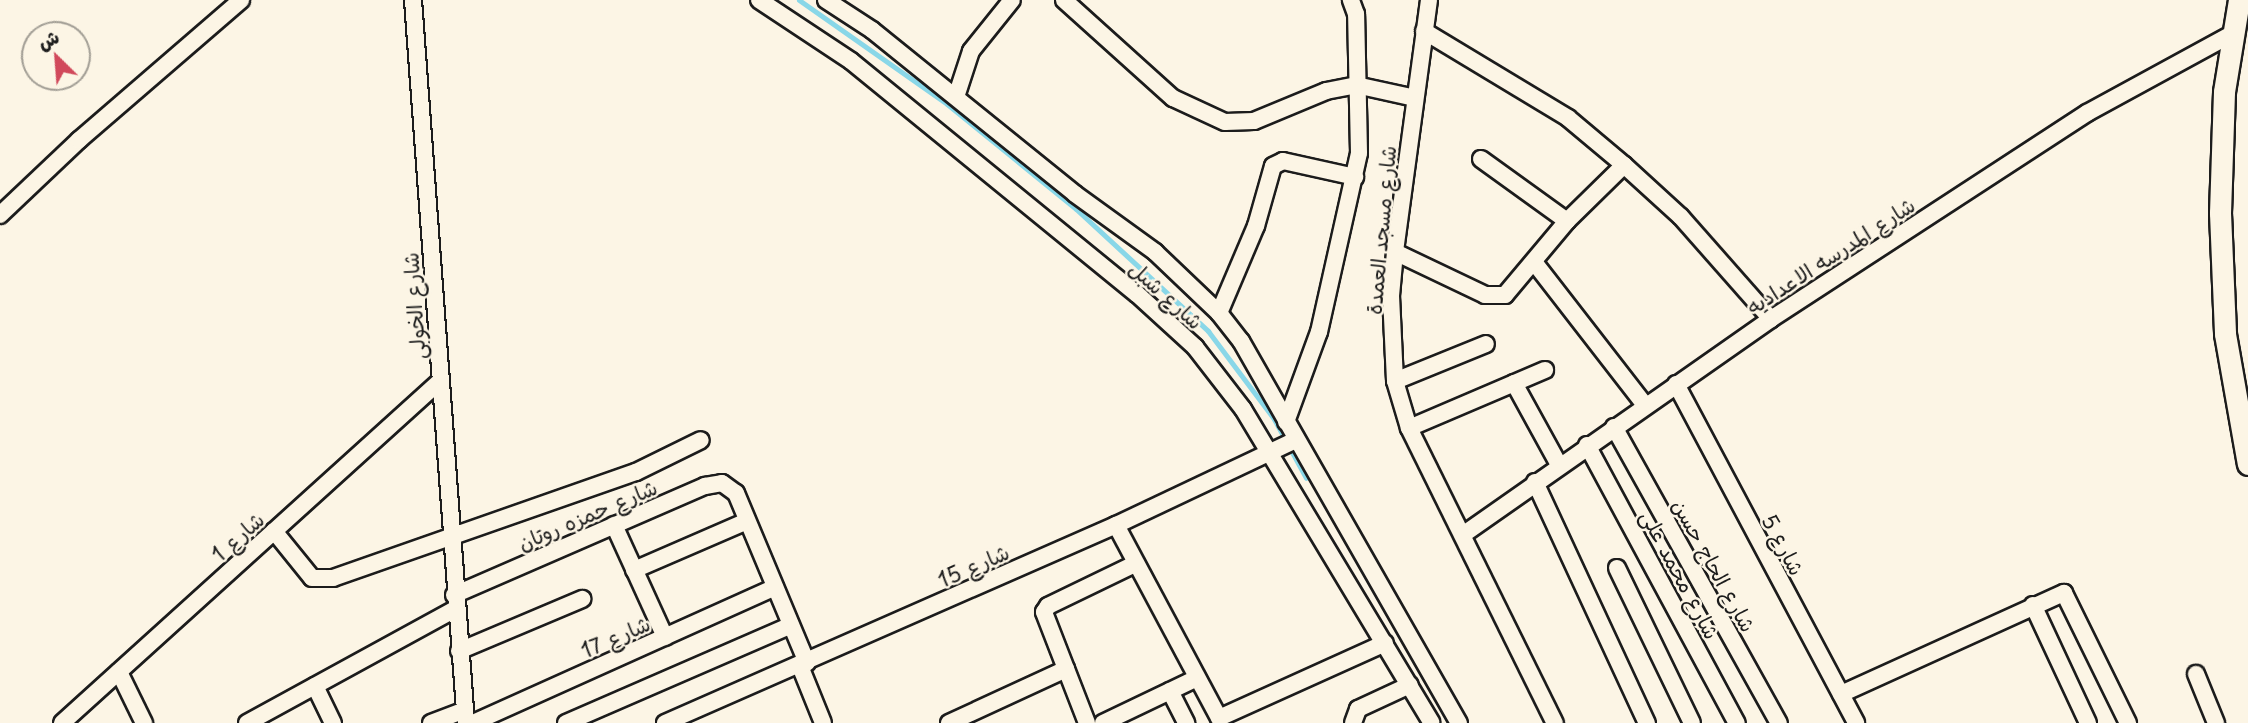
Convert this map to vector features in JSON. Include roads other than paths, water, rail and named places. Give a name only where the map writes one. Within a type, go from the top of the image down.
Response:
[{"type":"main road","points":[[2239,0],[2232,34],[2221,152],[2221,274],[2232,389],[2248,464]]},
{"type":"street","points":[[0,215],[79,140],[241,0]]},
{"type":"street","name":"شارع الخولى","points":[[413,0],[450,540],[459,651],[468,719]]},
{"type":"street","name":"شارع شبل","points":[[759,0],[851,61],[1167,319],[1220,377],[1269,452],[1432,723]]},
{"type":"street","name":"شارع شبل","points":[[826,0],[1155,252],[1219,313],[1241,341],[1459,723]]},
{"type":"street","points":[[956,97],[971,51],[1012,0]]},
{"type":"street","points":[[1064,0],[1173,98],[1225,122],[1254,121],[1326,91],[1356,85],[1415,98]]},
{"type":"street","points":[[1286,422],[1319,332],[1355,177],[1360,130],[1356,85],[1356,14],[1351,0]]},
{"type":"street","name":"شارع مسجد العمدة","points":[[1429,0],[1391,296],[1395,381],[1409,428],[1464,534],[1555,723]]},
{"type":"street","points":[[1424,31],[1568,118],[1681,217],[1771,319]]},
{"type":"street","name":"شارع المدرسه الاعداديه","points":[[1464,534],[1587,445],[1771,319],[2134,83],[2232,34]]},
{"type":"street","points":[[1481,159],[1567,221]]},
{"type":"street","points":[[1219,313],[1256,226],[1273,166],[1283,162],[1355,177]]},
{"type":"street","points":[[1395,252],[1495,297],[1514,290],[1567,221],[1624,165]]},
{"type":"street","points":[[1534,262],[1645,405]]},
{"type":"street","points":[[1395,381],[1486,344]]},
{"type":"street","points":[[1409,428],[1545,370]]},
{"type":"street","name":"شارع 1","points":[[62,723],[440,381]]},
{"type":"street","points":[[1514,383],[1559,465]]},
{"type":"street","name":"شارع 5","points":[[1676,384],[1856,723]]},
{"type":"street","name":"شارع الحاج حسن","points":[[1615,427],[1779,723]]},
{"type":"street","points":[[274,531],[312,578],[322,580],[450,540],[636,472],[701,440]]},
{"type":"street","name":"شارع 15","points":[[665,723],[1116,525],[1296,440]]},
{"type":"street","name":"شارع محمد على","points":[[1587,445],[1737,723]]},
{"type":"street","name":"شارع حمزه روتان","points":[[247,723],[273,717],[315,686],[455,602],[614,525],[713,482],[722,483],[736,493],[747,521]]},
{"type":"street","points":[[1535,482],[1647,723]]},
{"type":"street","points":[[634,570],[747,521],[791,625],[823,723]]},
{"type":"street","points":[[614,525],[665,637]]},
{"type":"street","points":[[1116,525],[1213,714],[1234,717],[1385,643]]},
{"type":"street","points":[[1087,723],[1046,620],[1048,606],[1135,564]]},
{"type":"street","points":[[1617,568],[1692,723]]},
{"type":"street","name":"شارع 17","points":[[431,723],[468,719],[665,637],[775,587]]},
{"type":"street","points":[[1841,694],[2059,593],[2068,598],[2128,723]]},
{"type":"street","points":[[459,651],[582,599]]},
{"type":"street","points":[[2033,605],[2088,723]]},
{"type":"street","points":[[566,723],[791,625]]},
{"type":"street","points":[[948,723],[1066,669]]},
{"type":"street","points":[[119,671],[144,723]]},
{"type":"street","points":[[2196,674],[2216,723]]},
{"type":"street","points":[[1103,723],[1127,718],[1195,679]]},
{"type":"street","points":[[1353,723],[1358,709],[1410,685]]},
{"type":"street","points":[[315,686],[333,723]]},
{"type":"street","points":[[1170,691],[1186,723]]},
{"type":"waterway","points":[[799,0],[947,104],[1076,209],[1208,331],[1274,419],[1306,478]]}]
